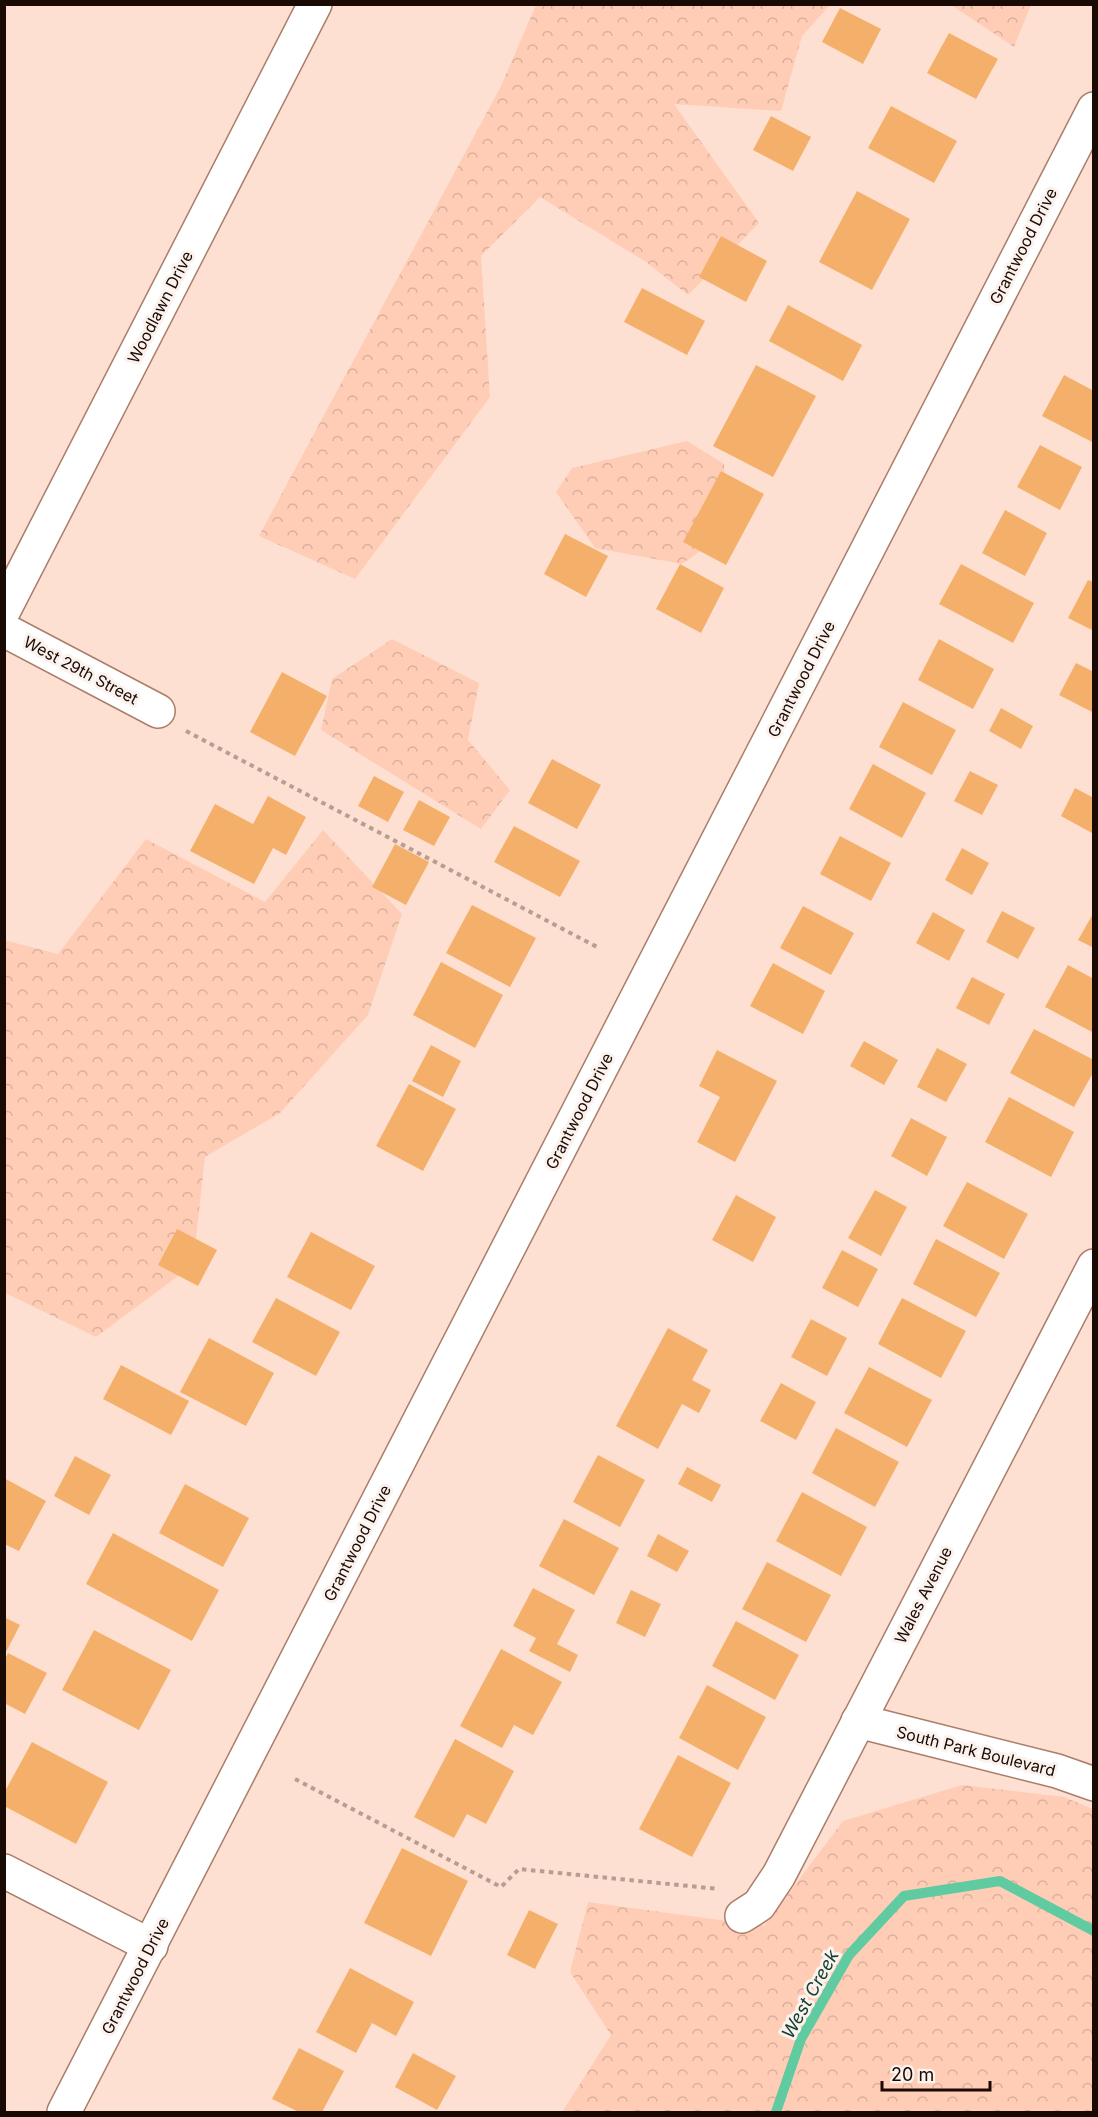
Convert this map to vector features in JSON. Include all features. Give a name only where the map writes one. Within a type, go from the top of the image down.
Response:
[{"type":"street","name":"Woodlawn Drive","points":[[4,610],[315,4]]},
{"type":"street","name":"Grantwood Drive","points":[[64,2112],[1094,109]]},
{"type":"street","name":"West 29th Street","points":[[4,630],[167,718]]},
{"type":"street","name":"Wales Avenue","points":[[736,1903],[759,1905],[779,1875],[1094,1266]]},
{"type":"street","name":"South Park Boulevard","points":[[858,1721],[1057,1771],[1094,1784]]},
{"type":"street","points":[[4,1871],[150,1946]]},
{"type":"path","points":[[167,718],[597,947]]},
{"type":"path","points":[[295,1779],[501,1887],[519,1869],[736,1903]]},
{"type":"green space","points":[[536,5],[830,5],[802,36],[781,111],[674,104],[759,223],[688,295],[646,262],[540,197],[481,256],[490,397],[355,579],[259,536],[501,86]]},
{"type":"green space","points":[[951,5],[1031,5],[1014,47]]},
{"type":"green space","points":[[687,441],[724,464],[726,533],[682,564],[595,548],[556,492],[572,468]]},
{"type":"green space","points":[[392,639],[479,683],[468,740],[510,790],[481,829],[321,730],[332,679]]},
{"type":"green space","points":[[323,830],[402,914],[368,1015],[280,1113],[205,1157],[193,1265],[96,1337],[5,1293],[4,940],[58,954],[146,839],[265,902]]},
{"type":"green space","points":[[962,1785],[1064,1797],[1093,1809],[1093,2112],[562,2112],[611,2035],[570,1972],[588,1902],[764,1926],[843,1821]]},
{"type":"building","points":[[840,8],[881,29],[863,64],[822,42]]},
{"type":"building","points":[[949,33],[998,59],[976,99],[927,73]]},
{"type":"building","points":[[891,106],[957,141],[934,183],[868,148]]},
{"type":"building","points":[[771,116],[811,137],[793,171],[753,150]]},
{"type":"building","points":[[857,191],[910,219],[872,290],[819,262]]},
{"type":"building","points":[[721,236],[767,261],[746,302],[699,277]]},
{"type":"building","points":[[642,288],[705,321],[687,355],[624,322]]},
{"type":"building","points":[[788,305],[862,345],[843,381],[769,341]]},
{"type":"building","points":[[756,365],[816,396],[773,477],[713,446]]},
{"type":"building","points":[[1064,375],[1094,391],[1094,443],[1042,416]]},
{"type":"building","points":[[1040,445],[1082,467],[1060,510],[1017,487]]},
{"type":"building","points":[[721,471],[764,494],[726,565],[683,542]]},
{"type":"building","points":[[1005,510],[1047,533],[1025,576],[982,553]]},
{"type":"building","points":[[565,534],[608,556],[586,597],[544,574]]},
{"type":"building","points":[[680,564],[724,588],[701,633],[656,609]]},
{"type":"building","points":[[961,564],[1034,603],[1013,643],[939,604]]},
{"type":"building","points":[[1088,580],[1094,582],[1094,631],[1068,618]]},
{"type":"building","points":[[939,639],[994,669],[973,709],[918,680]]},
{"type":"building","points":[[1076,663],[1094,672],[1094,713],[1059,695]]},
{"type":"building","points":[[282,672],[327,696],[295,756],[250,732]]},
{"type":"building","points":[[903,702],[956,730],[932,775],[879,747]]},
{"type":"building","points":[[1001,708],[1033,726],[1021,749],[989,731]]},
{"type":"building","points":[[552,759],[601,785],[577,829],[528,803]]},
{"type":"building","points":[[873,764],[926,793],[902,838],[849,809]]},
{"type":"building","points":[[970,771],[998,785],[982,815],[954,801]]},
{"type":"building","points":[[374,776],[404,792],[388,822],[358,806]]},
{"type":"building","points":[[1075,788],[1094,798],[1092,833],[1061,816]]},
{"type":"building","points":[[268,796],[306,817],[286,855],[273,848],[254,884],[190,851],[215,804],[253,824]]},
{"type":"building","points":[[419,800],[450,817],[434,846],[403,830]]},
{"type":"building","points":[[514,826],[580,861],[560,897],[494,862]]},
{"type":"building","points":[[840,836],[891,863],[871,901],[820,874]]},
{"type":"building","points":[[395,844],[429,862],[406,905],[372,887]]},
{"type":"building","points":[[962,848],[989,863],[972,895],[945,880]]},
{"type":"building","points":[[472,905],[536,938],[510,987],[446,953]]},
{"type":"building","points":[[803,906],[854,933],[831,975],[780,948]]},
{"type":"building","points":[[1002,911],[1035,928],[1018,959],[986,942]]},
{"type":"building","points":[[933,912],[965,930],[949,961],[916,943]]},
{"type":"building","points":[[1094,912],[1094,948],[1078,940]]},
{"type":"building","points":[[441,962],[503,995],[475,1048],[413,1015]]},
{"type":"building","points":[[773,963],[825,991],[803,1034],[750,1006]]},
{"type":"building","points":[[1068,965],[1094,979],[1094,1033],[1045,1007]]},
{"type":"building","points":[[972,977],[1005,994],[989,1025],[956,1008]]},
{"type":"building","points":[[1034,1029],[1094,1060],[1094,1071],[1074,1107],[1010,1073]]},
{"type":"building","points":[[864,1041],[898,1060],[884,1085],[850,1066]]},
{"type":"building","points":[[431,1045],[461,1061],[443,1097],[412,1081]]},
{"type":"building","points":[[937,1048],[967,1064],[946,1102],[917,1087]]},
{"type":"building","points":[[717,1050],[777,1081],[735,1162],[697,1142],[720,1097],[699,1086]]},
{"type":"building","points":[[409,1084],[456,1109],[423,1171],[376,1146]]},
{"type":"building","points":[[1009,1097],[1074,1132],[1051,1177],[985,1142]]},
{"type":"building","points":[[911,1118],[947,1137],[927,1176],[891,1156]]},
{"type":"building","points":[[967,1182],[1028,1214],[1004,1259],[943,1226]]},
{"type":"building","points":[[875,1190],[907,1207],[881,1256],[848,1238]]},
{"type":"building","points":[[736,1195],[776,1217],[753,1262],[712,1240]]},
{"type":"building","points":[[177,1229],[217,1250],[198,1286],[158,1265]]},
{"type":"building","points":[[311,1232],[375,1266],[351,1310],[287,1277]]},
{"type":"building","points":[[936,1239],[1000,1273],[976,1317],[913,1284]]},
{"type":"building","points":[[842,1250],[878,1269],[858,1307],[822,1288]]},
{"type":"building","points":[[276,1298],[340,1332],[316,1376],[252,1342]]},
{"type":"building","points":[[902,1298],[966,1331],[941,1378],[878,1344]]},
{"type":"building","points":[[811,1319],[847,1338],[827,1376],[791,1357]]},
{"type":"building","points":[[668,1328],[708,1350],[692,1380],[711,1390],[699,1413],[682,1404],[658,1449],[616,1426]]},
{"type":"building","points":[[209,1338],[274,1373],[246,1426],[180,1392]]},
{"type":"building","points":[[121,1365],[189,1401],[171,1435],[103,1399]]},
{"type":"building","points":[[869,1367],[932,1400],[907,1447],[844,1413]]},
{"type":"building","points":[[781,1383],[816,1402],[796,1440],[760,1421]]},
{"type":"building","points":[[836,1428],[899,1462],[875,1507],[812,1473]]},
{"type":"building","points":[[598,1455],[645,1480],[620,1527],[573,1502]]},
{"type":"building","points":[[75,1456],[111,1475],[89,1515],[54,1496]]},
{"type":"building","points":[[687,1467],[721,1485],[712,1502],[678,1484]]},
{"type":"building","points":[[4,1478],[46,1501],[19,1551],[4,1544]]},
{"type":"building","points":[[185,1484],[249,1518],[223,1567],[159,1533]]},
{"type":"building","points":[[802,1492],[867,1527],[841,1576],[776,1541]]},
{"type":"building","points":[[564,1519],[619,1548],[594,1595],[539,1566]]},
{"type":"building","points":[[113,1533],[219,1590],[192,1641],[86,1584]]},
{"type":"building","points":[[658,1534],[689,1551],[677,1572],[647,1556]]},
{"type":"building","points":[[767,1562],[831,1595],[806,1642],[742,1609]]},
{"type":"building","points":[[533,1588],[575,1610],[557,1644],[578,1655],[570,1672],[529,1651],[536,1638],[513,1626]]},
{"type":"building","points":[[631,1590],[661,1604],[645,1637],[616,1623]]},
{"type":"building","points":[[4,1617],[20,1625],[4,1656]]},
{"type":"building","points":[[736,1621],[799,1655],[775,1700],[712,1666]]},
{"type":"building","points":[[94,1630],[171,1670],[139,1730],[62,1690]]},
{"type":"building","points":[[501,1649],[562,1682],[533,1735],[514,1725],[502,1748],[460,1726]]},
{"type":"building","points":[[8,1653],[47,1673],[25,1714],[4,1703],[4,1660]]},
{"type":"building","points":[[707,1685],[766,1717],[738,1770],[679,1738]]},
{"type":"building","points":[[455,1739],[514,1771],[486,1824],[467,1814],[454,1838],[414,1817]]},
{"type":"building","points":[[32,1742],[108,1782],[76,1844],[4,1806],[4,1793]]},
{"type":"building","points":[[678,1755],[731,1783],[692,1857],[639,1829]]},
{"type":"building","points":[[402,1848],[468,1881],[431,1956],[364,1923]]},
{"type":"building","points":[[529,1910],[558,1924],[535,1969],[507,1955]]},
{"type":"building","points":[[350,1968],[414,2002],[396,2036],[372,2023],[356,2053],[316,2032]]},
{"type":"building","points":[[299,2048],[344,2071],[322,2112],[299,2112],[272,2099]]},
{"type":"building","points":[[413,2053],[456,2076],[437,2110],[395,2087]]},
{"type":"waterway","name":"West Creek","points":[[776,2112],[801,2039],[849,1955],[904,1896],[1000,1881],[1094,1931]]}]
